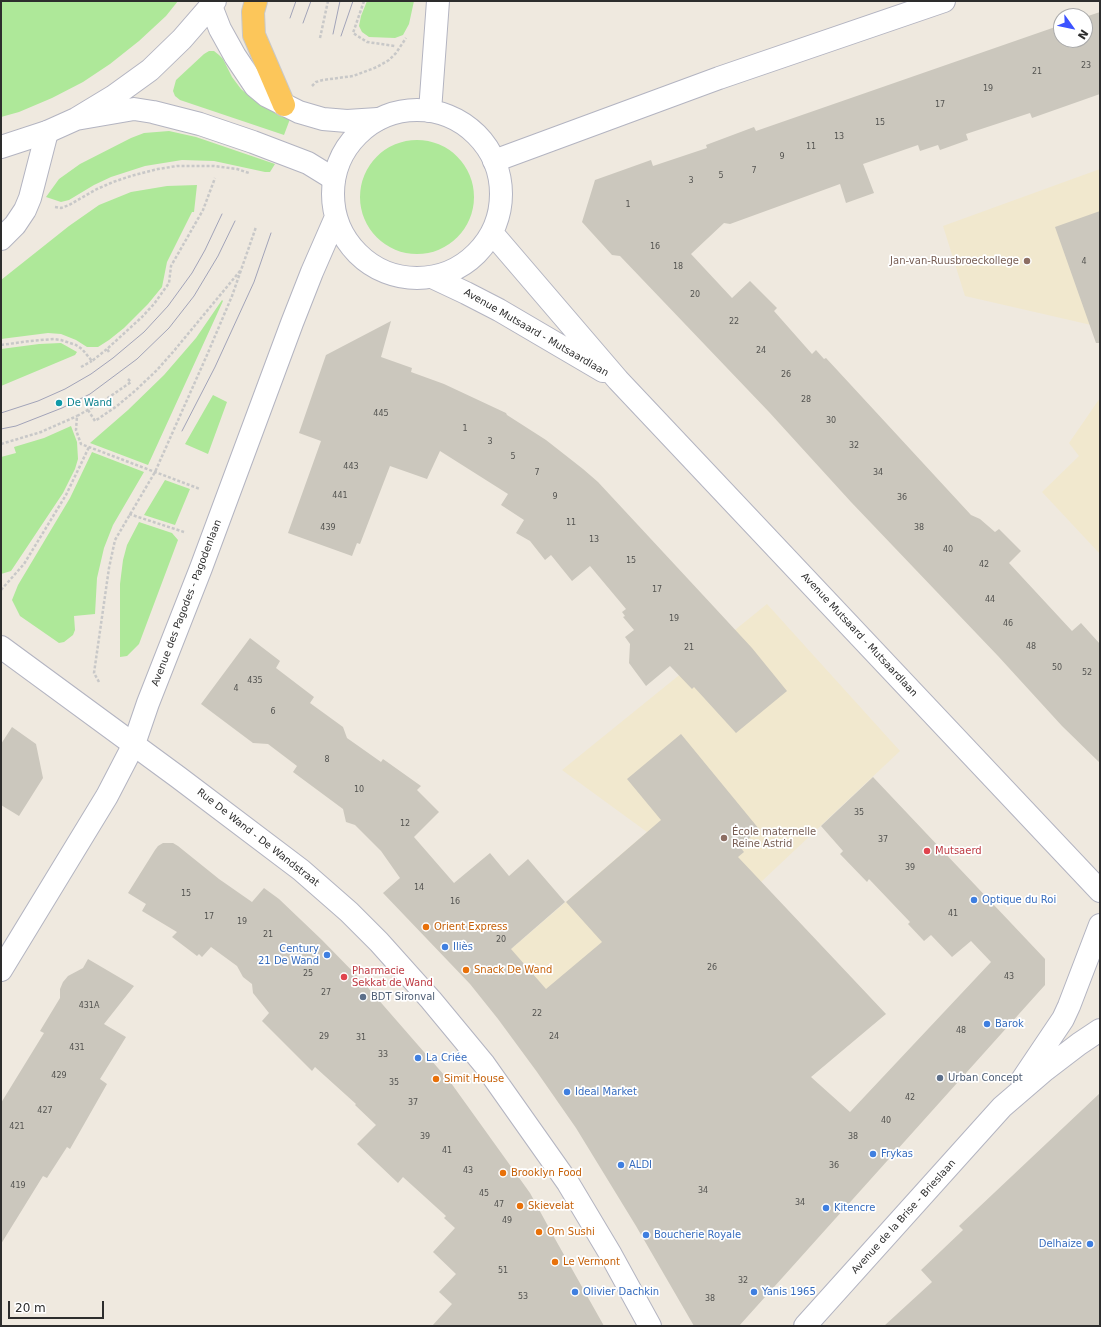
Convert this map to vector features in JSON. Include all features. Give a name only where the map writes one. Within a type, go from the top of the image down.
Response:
[{"type":"highway","points":[[256,1],[253,12],[254,35],[284,105]]},
{"type":"street","points":[[430,111],[438,1]]},
{"type":"street","points":[[494,160],[719,78],[944,1]]},
{"type":"street","points":[[213,3],[220,29],[234,56],[255,86],[267,96],[284,105],[324,119],[347,121],[378,119],[397,112],[416,110],[430,111],[441,113],[464,124],[482,140],[494,160],[501,185],[500,209],[492,233],[475,256],[461,265],[432,277],[412,279],[393,276],[374,268],[359,256],[345,239],[336,217],[333,198],[334,179],[342,155],[358,134],[378,119]]},
{"type":"street","points":[[1,147],[47,132],[76,119],[114,96],[150,70],[182,40],[213,3]]},
{"type":"street","points":[[76,119],[134,109],[153,112],[200,124],[253,142],[308,163],[334,179]]},
{"type":"street","points":[[1,239],[15,225],[25,210],[30,198],[47,132]]},
{"type":"street","name":"Avenue des Pagodes - Pagodenlaan","points":[[1,970],[107,796],[134,744],[148,703],[201,568],[292,323],[336,217]]},
{"type":"street","name":"Avenue Mutsaard - Mutsaardlaan","points":[[492,233],[618,380],[1100,891]]},
{"type":"street","name":"Avenue Mutsaard - Mutsaardlaan","points":[[432,277],[500,310],[618,380]]},
{"type":"street","name":"Rue De Wand - De Wandstraat","points":[[1,647],[134,744],[301,870],[344,907],[369,932],[431,1000],[484,1064],[568,1183],[611,1255],[650,1326]]},
{"type":"street","name":"Avenue de la Brise - Brieslaan","points":[[805,1326],[1002,1107],[1063,1019],[1100,925]]},
{"type":"street","name":"Avenue de la Brise - Brieslaan","points":[[1002,1107],[1045,1070],[1100,1030]]},
{"type":"path","points":[[320,38],[328,1]]},
{"type":"path","points":[[364,1],[353,33],[367,42],[395,46]]},
{"type":"path","points":[[81,367],[92,361],[107,349],[142,317],[170,283],[171,266],[203,210],[215,178]]},
{"type":"path","points":[[94,673],[111,554],[115,540],[154,472],[207,355],[242,269],[256,227]]},
{"type":"path","points":[[88,410],[95,421],[117,406],[136,390],[173,352],[242,269]]},
{"type":"path","points":[[1,345],[54,339],[62,340],[82,349],[92,361]]},
{"type":"path","points":[[1,444],[41,432],[77,416],[102,402],[131,382],[128,379]]},
{"type":"path","points":[[77,416],[76,430],[81,444],[205,491]]},
{"type":"path","points":[[1,590],[28,558],[66,495],[89,447]]},
{"type":"path","points":[[129,514],[186,533]]},
{"type":"shaded area","name":"Jan-van-Ruusbroeckollege","points":[[1100,169],[1100,327],[965,296],[943,226]]},
{"type":"shaded area","points":[[1100,398],[1100,554],[1042,492],[1079,456],[1069,443]]},
{"type":"shaded area","name":"École maternelle Reine Astrid","points":[[767,604],[900,751],[761,882],[537,1072],[496,962],[647,832],[562,770]]},
{"type":"green space","points":[[1,1],[178,1],[166,16],[139,41],[110,64],[83,82],[52,98],[19,112],[1,117]]},
{"type":"green space","points":[[367,1],[414,1],[409,24],[403,35],[395,38],[369,37],[362,32],[359,26]]},
{"type":"green space","points":[[209,51],[214,51],[223,59],[232,77],[241,89],[255,101],[264,107],[290,119],[284,135],[180,100],[175,96],[173,91],[176,80]]},
{"type":"green space","points":[[169,131],[196,137],[275,164],[270,172],[265,172],[214,161],[182,160],[145,166],[111,177],[69,200],[61,202],[46,197],[59,179],[80,164],[144,133]]},
{"type":"green space","points":[[417,140],[428,141],[439,145],[449,150],[457,157],[464,165],[469,175],[473,186],[473,208],[469,219],[464,229],[457,237],[449,244],[439,249],[428,253],[417,254],[406,253],[395,249],[385,244],[377,237],[370,229],[365,219],[361,208],[360,197],[361,186],[365,175],[370,165],[377,157],[385,150],[395,145],[406,141]]},
{"type":"green space","points":[[197,185],[194,212],[192,212],[167,262],[162,287],[148,304],[124,328],[109,340],[98,347],[87,347],[76,340],[61,334],[48,333],[1,339],[1,280],[69,226],[99,205],[131,192],[167,186]]},
{"type":"green space","points":[[222,300],[223,301],[148,465],[90,443],[128,410],[164,375],[196,338]]},
{"type":"green space","points":[[61,343],[77,352],[75,355],[1,386],[1,349]]},
{"type":"green space","points":[[213,395],[227,402],[208,454],[185,444]]},
{"type":"green space","points":[[71,426],[77,442],[78,459],[75,469],[63,493],[11,571],[1,574],[1,457],[16,453],[14,447],[44,438]]},
{"type":"green space","points":[[92,452],[144,472],[113,525],[104,548],[97,578],[95,614],[74,616],[75,630],[73,635],[64,642],[59,643],[20,616],[12,600],[18,585],[70,498]]},
{"type":"green space","points":[[165,480],[190,489],[175,525],[144,515]]},
{"type":"green space","points":[[139,522],[172,533],[178,540],[139,644],[127,656],[120,657],[120,584],[123,560],[127,545]]},
{"type":"building","points":[[1100,12],[1100,94],[1032,118],[1030,113],[966,134],[968,140],[940,150],[938,145],[920,151],[918,145],[863,164],[874,193],[846,203],[840,184],[730,224],[724,223],[691,254],[732,298],[750,281],[777,308],[774,311],[812,354],[816,350],[824,359],[826,358],[971,515],[980,519],[995,532],[999,529],[1021,551],[1009,563],[1072,631],[1081,623],[1100,644],[1100,763],[1062,726],[998,656],[851,502],[769,412],[620,256],[612,255],[582,222],[595,180],[651,160],[653,166],[707,148],[706,145],[754,127],[756,131],[1053,28],[1053,48],[1093,48],[1093,14]]},
{"type":"building","points":[[1100,211],[1100,343],[1096,343],[1055,227]]},
{"type":"building","points":[[391,321],[381,357],[412,368],[411,372],[444,384],[506,413],[546,440],[583,469],[598,482],[752,648],[787,691],[736,733],[694,687],[692,689],[670,666],[646,686],[629,663],[630,644],[625,637],[634,630],[623,617],[625,616],[622,612],[626,609],[590,566],[572,581],[551,555],[545,560],[530,541],[516,533],[524,520],[501,505],[508,494],[440,451],[427,479],[390,466],[360,544],[357,543],[352,556],[288,533],[321,441],[299,433],[326,355]]},
{"type":"building","points":[[250,638],[280,661],[276,668],[314,697],[310,703],[343,727],[347,738],[381,762],[383,759],[421,786],[417,790],[439,812],[414,837],[454,883],[490,853],[509,876],[528,859],[565,902],[511,949],[546,989],[602,942],[566,902],[661,820],[627,779],[681,734],[759,829],[740,847],[744,852],[738,857],[886,1014],[811,1077],[850,1112],[991,962],[971,941],[952,957],[931,935],[924,941],[908,924],[910,922],[869,879],[867,882],[840,854],[843,851],[821,826],[873,777],[1045,959],[1045,985],[739,1326],[694,1326],[636,1226],[576,1128],[537,1072],[470,984],[383,893],[400,878],[381,851],[355,825],[346,822],[343,809],[293,772],[297,766],[268,744],[253,743],[201,704]]},
{"type":"building","points":[[12,727],[36,744],[43,778],[19,816],[1,805],[1,744]]},
{"type":"building","points":[[163,843],[173,843],[178,846],[219,879],[252,902],[264,888],[279,899],[363,982],[451,1083],[530,1193],[604,1326],[432,1326],[452,1304],[439,1292],[456,1274],[433,1252],[455,1228],[444,1218],[446,1216],[403,1177],[398,1183],[357,1144],[376,1125],[355,1105],[356,1104],[315,1067],[312,1071],[262,1021],[269,1013],[253,993],[252,984],[243,977],[237,966],[211,947],[202,957],[199,954],[197,956],[172,937],[177,932],[142,911],[146,904],[128,893],[155,850]]},
{"type":"building","points":[[88,959],[134,986],[104,1024],[126,1037],[100,1079],[107,1084],[70,1149],[67,1147],[47,1178],[43,1176],[1,1244],[1,1103],[44,1033],[40,1031],[60,998],[60,989],[63,982],[68,976],[83,968]]},
{"type":"building","points":[[1100,1093],[1100,1326],[884,1326],[932,1282],[921,1270],[963,1230],[959,1226]]},
{"type":"tram line","points":[[290,18],[296,1]]},
{"type":"tram line","points":[[303,23],[311,1]]},
{"type":"tram line","points":[[333,34],[340,1]]},
{"type":"tram line","points":[[341,36],[353,1]]},
{"type":"tram line","points":[[1,413],[38,401],[65,389],[91,374],[144,332],[168,306],[192,273],[222,214]]},
{"type":"tram line","points":[[1,429],[16,426],[62,408],[90,394],[137,359],[169,328],[194,296],[218,256],[235,221]]},
{"type":"tram line","points":[[182,431],[215,367],[254,282],[271,233]]},
{"type":"place","name":"Jan-van-Ruusbroeckollege","points":[[1027,261]]},
{"type":"place","name":"De Wand","points":[[59,403]]},
{"type":"place","name":"École maternelle Reine Astrid","points":[[724,838]]},
{"type":"place","name":"Mutsaerd","points":[[927,851]]},
{"type":"place","name":"Optique du Roi","points":[[974,900]]},
{"type":"place","name":"Orient Express","points":[[426,927]]},
{"type":"place","name":"Iliès","points":[[445,947]]},
{"type":"place","name":"Century 21 De Wand","points":[[327,955]]},
{"type":"place","name":"Snack De Wand","points":[[466,970]]},
{"type":"place","name":"Pharmacie Sekkat de Wand","points":[[344,977]]},
{"type":"place","name":"BDT Sironval","points":[[363,997]]},
{"type":"place","name":"Barok","points":[[987,1024]]},
{"type":"place","name":"La Criée","points":[[418,1058]]},
{"type":"place","name":"Urban Concept","points":[[940,1078]]},
{"type":"place","name":"Simit House","points":[[436,1079]]},
{"type":"place","name":"Ideal Market","points":[[567,1092]]},
{"type":"place","name":"Frykas","points":[[873,1154]]},
{"type":"place","name":"ALDI","points":[[621,1165]]},
{"type":"place","name":"Brooklyn Food","points":[[503,1173]]},
{"type":"place","name":"Skievelat","points":[[520,1206]]},
{"type":"place","name":"Kitencre","points":[[826,1208]]},
{"type":"place","name":"Om Sushi","points":[[539,1232]]},
{"type":"place","name":"Boucherie Royale","points":[[646,1235]]},
{"type":"place","name":"Delhaize","points":[[1090,1244]]},
{"type":"place","name":"Le Vermont","points":[[555,1262]]},
{"type":"place","name":"Olivier Dachkin","points":[[575,1292]]},
{"type":"place","name":"Yanis 1965","points":[[754,1292]]}]
